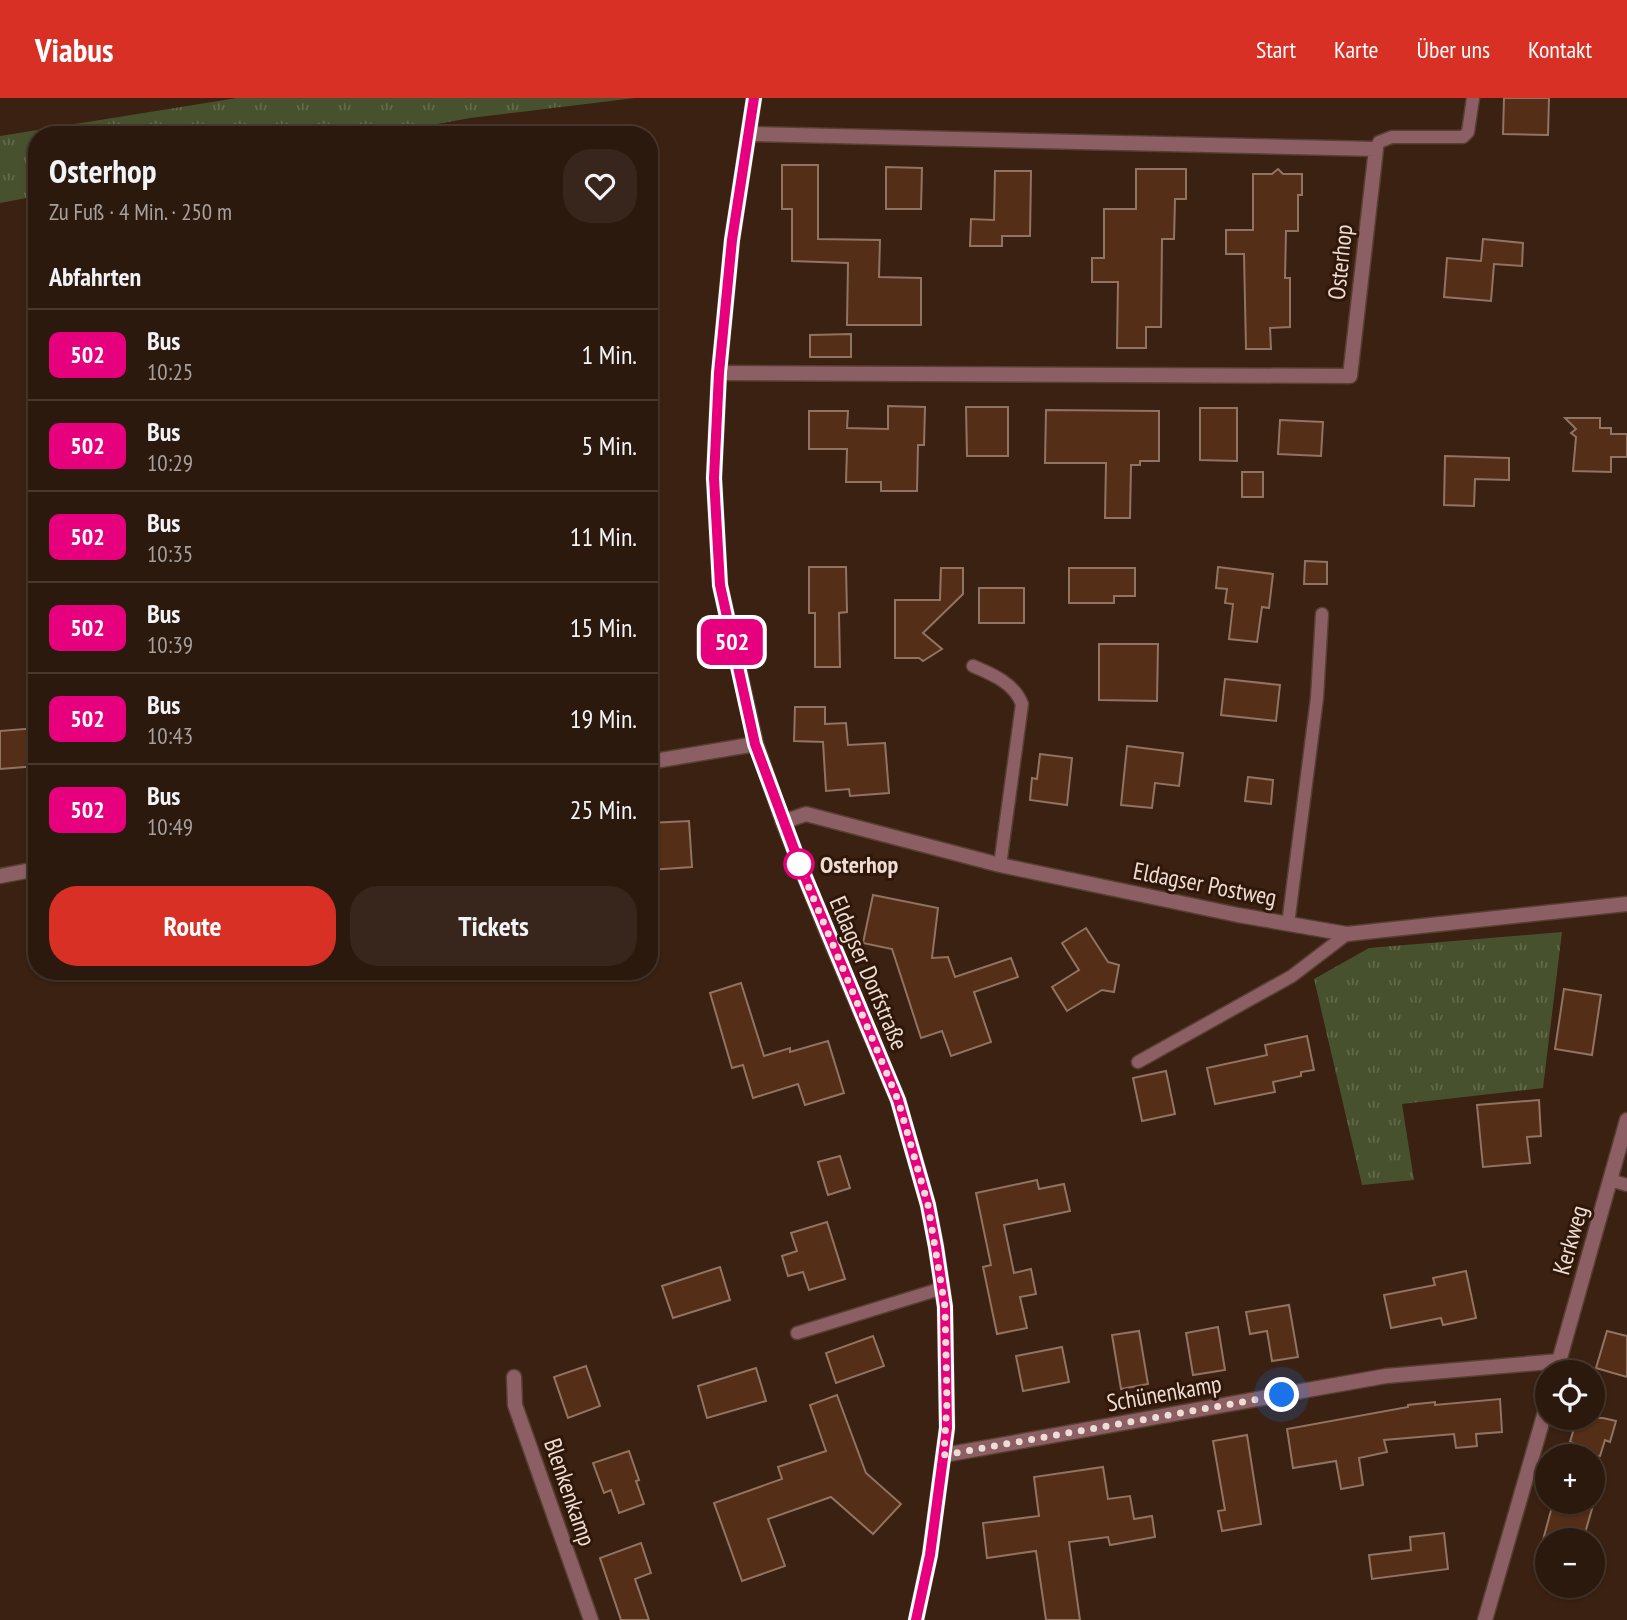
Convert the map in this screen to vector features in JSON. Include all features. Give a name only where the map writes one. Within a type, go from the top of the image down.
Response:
[{"type":"street","name":"Eldagser Dorfstraße","points":[[754,98],[732,240],[719,373],[714,478],[720,585],[755,744],[783,822],[898,1100],[928,1205],[943,1288],[947,1341],[947,1428],[930,1555],[916,1620]]},
{"type":"street","points":[[748,134],[1376,149]]},
{"type":"street","name":"Osterhop","points":[[719,373],[1350,376],[1376,149]]},
{"type":"street","points":[[658,760],[755,744]]},
{"type":"street","name":"Eldagser Postweg","points":[[783,822],[806,814],[1000,865],[1347,934],[1627,904]]},
{"type":"street","points":[[0,876],[28,871]]},
{"type":"street","name":"Kerkweg","points":[[1560,1360],[1627,1121]]},
{"type":"street","name":"Schünenkamp","points":[[944,1455],[1386,1376],[1535,1367]]},
{"type":"street","name":"Blenkenkamp","points":[[514,1377],[515,1405],[591,1620]]},
{"type":"street","points":[[1486,1620],[1540,1430]]},
{"type":"lane","points":[[1376,149],[1378,142],[1392,137],[1463,137],[1468,132],[1473,98]]},
{"type":"lane","points":[[1288,924],[1317,698],[1322,614]]},
{"type":"lane","points":[[973,666],[990,673],[1017,691],[1022,704],[1000,865]]},
{"type":"lane","points":[[1138,1062],[1292,976],[1347,934]]},
{"type":"lane","points":[[1610,1180],[1627,1185]]},
{"type":"lane","points":[[797,1333],[943,1288]]},
{"type":"green space","points":[[237,98],[635,98],[470,118],[426,126],[62,126]]},
{"type":"green space","points":[[28,132],[28,198],[0,203],[0,136]]},
{"type":"green space","points":[[1562,932],[1543,1088],[1402,1104],[1414,1180],[1362,1185],[1314,979],[1369,948]]},
{"type":"building","points":[[1504,98],[1549,98],[1548,135],[1503,134]]},
{"type":"building","points":[[782,165],[818,165],[818,239],[880,240],[879,277],[921,278],[921,325],[847,325],[848,263],[792,261],[792,209],[782,209]]},
{"type":"building","points":[[886,167],[922,168],[921,209],[886,209]]},
{"type":"building","points":[[1136,169],[1186,169],[1186,199],[1175,199],[1174,239],[1162,239],[1161,327],[1146,327],[1146,348],[1117,348],[1118,282],[1092,282],[1092,258],[1104,258],[1104,209],[1136,209]]},
{"type":"building","points":[[1278,169],[1283,174],[1302,174],[1302,195],[1298,195],[1298,231],[1286,231],[1285,278],[1290,278],[1290,327],[1270,328],[1271,349],[1246,349],[1244,254],[1226,254],[1226,230],[1253,230],[1253,174],[1272,174]]},
{"type":"building","points":[[995,171],[1031,171],[1030,236],[1002,236],[1002,246],[970,246],[971,219],[994,220]]},
{"type":"building","points":[[1483,239],[1523,243],[1522,266],[1494,264],[1491,301],[1444,297],[1447,258],[1481,261]]},
{"type":"building","points":[[851,334],[851,357],[810,357],[810,335]]},
{"type":"building","points":[[888,406],[925,407],[924,445],[918,445],[917,491],[881,491],[881,482],[846,482],[847,449],[809,449],[809,411],[848,411],[847,428],[888,429]]},
{"type":"building","points":[[966,407],[1008,407],[1008,456],[967,456]]},
{"type":"building","points":[[1200,408],[1237,408],[1237,461],[1200,460]]},
{"type":"building","points":[[1046,410],[1159,411],[1159,461],[1140,461],[1140,465],[1131,465],[1130,518],[1105,518],[1106,463],[1045,463]]},
{"type":"building","points":[[1565,418],[1600,418],[1600,428],[1611,428],[1611,434],[1627,434],[1627,457],[1611,457],[1611,472],[1573,471],[1576,437],[1571,433],[1576,429]]},
{"type":"building","points":[[1280,420],[1323,422],[1321,456],[1278,454]]},
{"type":"building","points":[[1445,456],[1509,458],[1509,480],[1475,479],[1474,506],[1444,505]]},
{"type":"building","points":[[1242,472],[1263,472],[1263,497],[1242,497]]},
{"type":"building","points":[[1305,561],[1327,562],[1327,584],[1304,584]]},
{"type":"building","points":[[809,567],[846,567],[847,612],[839,613],[840,667],[815,667],[815,613],[809,613]]},
{"type":"building","points":[[1218,567],[1273,574],[1269,608],[1262,607],[1257,642],[1229,639],[1233,604],[1225,603],[1227,589],[1216,588]]},
{"type":"building","points":[[941,568],[963,568],[963,594],[923,633],[942,649],[923,661],[919,658],[895,658],[895,600],[940,600]]},
{"type":"building","points":[[1069,568],[1135,568],[1135,596],[1114,596],[1114,603],[1069,603]]},
{"type":"building","points":[[979,588],[1024,588],[1024,623],[979,623]]},
{"type":"building","points":[[1099,644],[1158,644],[1157,701],[1099,700]]},
{"type":"building","points":[[1225,679],[1280,685],[1276,721],[1221,715]]},
{"type":"building","points":[[795,707],[825,707],[825,724],[846,723],[848,745],[885,743],[889,793],[850,796],[849,789],[826,791],[823,742],[794,741]]},
{"type":"building","points":[[28,729],[28,767],[0,769],[0,731]]},
{"type":"building","points":[[1127,746],[1183,753],[1179,786],[1155,783],[1152,808],[1121,805]]},
{"type":"building","points":[[1040,754],[1072,758],[1067,805],[1030,800],[1032,778],[1037,779]]},
{"type":"building","points":[[1248,777],[1273,780],[1271,804],[1245,801]]},
{"type":"building","points":[[689,821],[692,867],[658,869],[658,823]]},
{"type":"building","points":[[873,895],[938,908],[932,958],[948,957],[955,977],[1011,958],[1018,977],[974,992],[991,1042],[951,1056],[942,1031],[921,1038],[892,949],[863,943]]},
{"type":"building","points":[[1086,928],[1108,962],[1119,965],[1114,992],[1102,990],[1067,1011],[1052,987],[1079,970],[1062,943]]},
{"type":"building","points":[[741,983],[764,1056],[828,1041],[844,1093],[805,1105],[798,1084],[753,1098],[743,1065],[732,1068],[710,993]]},
{"type":"building","points":[[1564,989],[1601,995],[1592,1055],[1555,1049]]},
{"type":"building","points":[[1307,1036],[1314,1070],[1301,1072],[1301,1076],[1273,1082],[1275,1092],[1215,1104],[1207,1068],[1267,1055],[1265,1045]]},
{"type":"building","points":[[1166,1071],[1175,1114],[1142,1121],[1133,1078]]},
{"type":"building","points":[[1539,1100],[1541,1136],[1527,1137],[1530,1163],[1483,1167],[1477,1105]]},
{"type":"building","points":[[840,1156],[850,1188],[828,1195],[818,1162]]},
{"type":"building","points":[[1037,1180],[1039,1189],[1064,1184],[1070,1211],[1004,1225],[1014,1273],[1031,1269],[1036,1294],[1020,1297],[1027,1328],[997,1334],[983,1267],[991,1265],[976,1193]]},
{"type":"building","points":[[827,1222],[845,1279],[809,1290],[803,1272],[788,1276],[782,1256],[797,1251],[791,1233]]},
{"type":"building","points":[[720,1267],[730,1300],[673,1318],[662,1286]]},
{"type":"building","points":[[1466,1271],[1476,1318],[1443,1325],[1441,1318],[1391,1328],[1384,1295],[1435,1285],[1433,1278]]},
{"type":"building","points":[[1289,1305],[1298,1357],[1272,1361],[1267,1331],[1250,1334],[1246,1312]]},
{"type":"building","points":[[1218,1327],[1225,1370],[1193,1375],[1186,1333]]},
{"type":"building","points":[[1139,1331],[1148,1384],[1121,1389],[1112,1335]]},
{"type":"building","points":[[1607,1331],[1627,1336],[1627,1377],[1605,1371],[1605,1360],[1598,1360]]},
{"type":"building","points":[[873,1336],[884,1366],[836,1383],[826,1353]]},
{"type":"building","points":[[1062,1347],[1069,1382],[1023,1391],[1016,1356]]},
{"type":"building","points":[[586,1366],[600,1406],[568,1418],[554,1377]]},
{"type":"building","points":[[756,1368],[766,1401],[707,1418],[698,1386]]},
{"type":"building","points":[[837,1395],[866,1473],[901,1504],[873,1534],[831,1497],[768,1519],[785,1566],[742,1581],[714,1503],[782,1479],[778,1467],[826,1451],[810,1405]]},
{"type":"building","points":[[1500,1399],[1502,1432],[1476,1434],[1477,1446],[1456,1448],[1454,1434],[1384,1440],[1387,1452],[1359,1458],[1363,1485],[1341,1489],[1336,1461],[1293,1468],[1287,1429],[1408,1405]]},
{"type":"building","points":[[1605,1418],[1616,1421],[1610,1442],[1570,1442],[1574,1430],[1605,1430]]},
{"type":"building","points":[[1247,1435],[1261,1524],[1222,1531],[1218,1511],[1225,1510],[1213,1441]]},
{"type":"building","points":[[629,1451],[644,1504],[619,1513],[611,1490],[604,1493],[593,1463]]},
{"type":"building","points":[[1103,1467],[1108,1499],[1130,1496],[1134,1519],[1152,1516],[1155,1537],[1110,1545],[1108,1537],[1069,1542],[1080,1620],[1046,1620],[1036,1551],[987,1558],[983,1523],[1039,1516],[1034,1477]]},
{"type":"building","points":[[1550,1514],[1591,1514],[1586,1528],[1546,1528]]},
{"type":"building","points":[[1444,1533],[1448,1569],[1372,1579],[1369,1555],[1411,1550],[1410,1537]]},
{"type":"building","points":[[641,1543],[651,1573],[635,1579],[649,1620],[621,1620],[600,1558]]},
{"type":"bus line","name":"502","points":[[754,98],[732,240],[719,373],[714,478],[720,585],[755,744],[826,930],[898,1100],[928,1205],[936,1247],[945,1307],[947,1428],[930,1555],[916,1620]]},
{"type":"place","name":"Osterhop","points":[[799,864]]},
{"type":"route","points":[[799,864],[898,1100],[928,1205],[945,1307],[947,1428],[944,1455],[1282,1395]]}]
